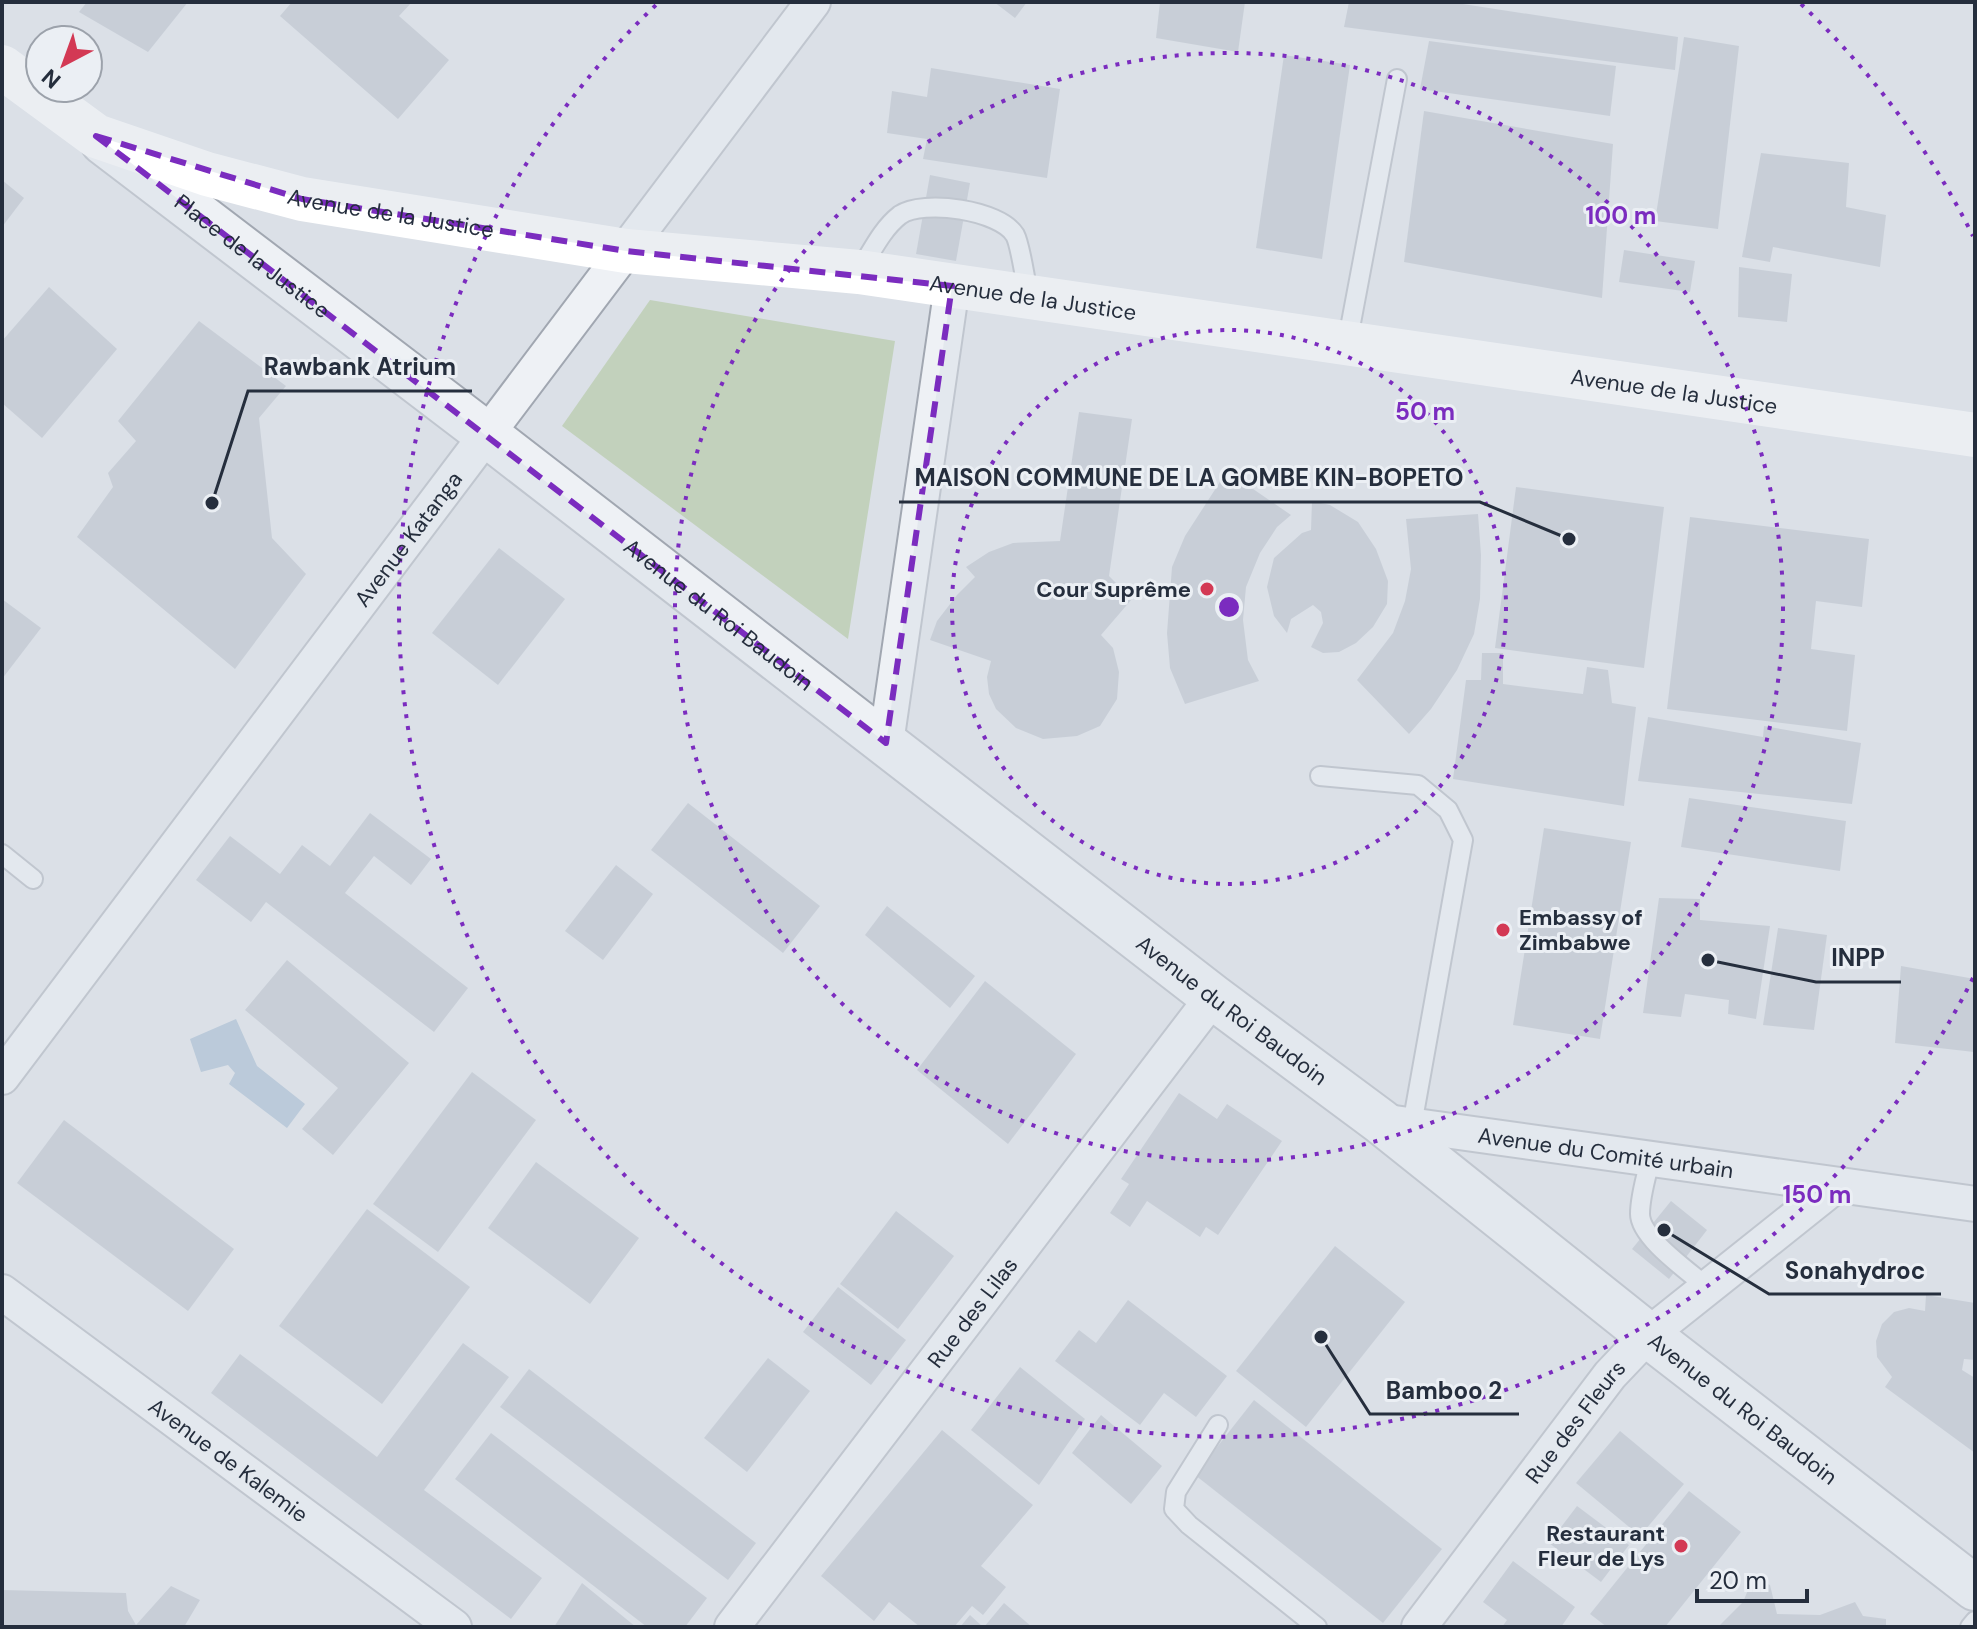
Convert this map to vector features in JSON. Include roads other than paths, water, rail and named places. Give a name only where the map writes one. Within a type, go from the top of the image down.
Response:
[{"type":"main road","name":"Avenue de la Justice","points":[[2,67],[96,136],[207,174],[302,199],[626,251],[859,272],[1975,435]]},
{"type":"street","name":"Avenue Katanga","points":[[2,1077],[813,2]]},
{"type":"street","name":"Place de la Justice","points":[[96,136],[486,434]]},
{"type":"street","points":[[886,743],[952,286]]},
{"type":"street","name":"Avenue du Roi Baudoin","points":[[486,434],[1213,997],[1396,1123],[1648,1335],[1975,1588]]},
{"type":"street","name":"Rue des Lilas","points":[[732,1627],[1213,997]]},
{"type":"street","name":"Avenue du Comité urbain","points":[[1396,1123],[1975,1204]]},
{"type":"street","name":"Rue des Fleurs","points":[[1419,1627],[1610,1375],[1648,1335],[1835,1186]]},
{"type":"street","name":"Avenue de Kalemie","points":[[2,1292],[454,1627]]},
{"type":"lane","points":[[1347,344],[1397,79]]},
{"type":"lane","points":[[859,272],[888,227],[902,214],[920,206],[971,212],[993,218],[1014,235],[1029,297]]},
{"type":"lane","points":[[1320,776],[1418,785],[1448,810],[1463,840],[1396,1123]]},
{"type":"lane","points":[[2,854],[33,879]]},
{"type":"lane","points":[[1651,1157],[1639,1215],[1643,1226],[1651,1238],[1708,1288]]},
{"type":"lane","points":[[1218,1425],[1176,1492],[1174,1509],[1189,1525],[1317,1627]]},
{"type":"lane","points":[[1970,1627],[1975,1621]]},
{"type":"water","points":[[236,1019],[257,1066],[305,1104],[287,1128],[229,1084],[235,1073],[228,1065],[201,1072],[190,1039]]},
{"type":"place","name":"Rawbank Atrium","points":[[212,503]]},
{"type":"place","name":"MAISON COMMUNE DE LA GOMBE KIN-BOPETO","points":[[1569,539]]},
{"type":"place","name":"Cour Suprême","points":[[1207,589]]},
{"type":"place","name":"Embassy of Zimbabwe","points":[[1503,930]]},
{"type":"place","name":"INPP","points":[[1708,960]]},
{"type":"place","name":"Sonahydroc","points":[[1664,1230]]},
{"type":"place","name":"Bamboo 2","points":[[1321,1337]]},
{"type":"place","name":"Restaurant Fleur de Lys","points":[[1681,1546]]}]
